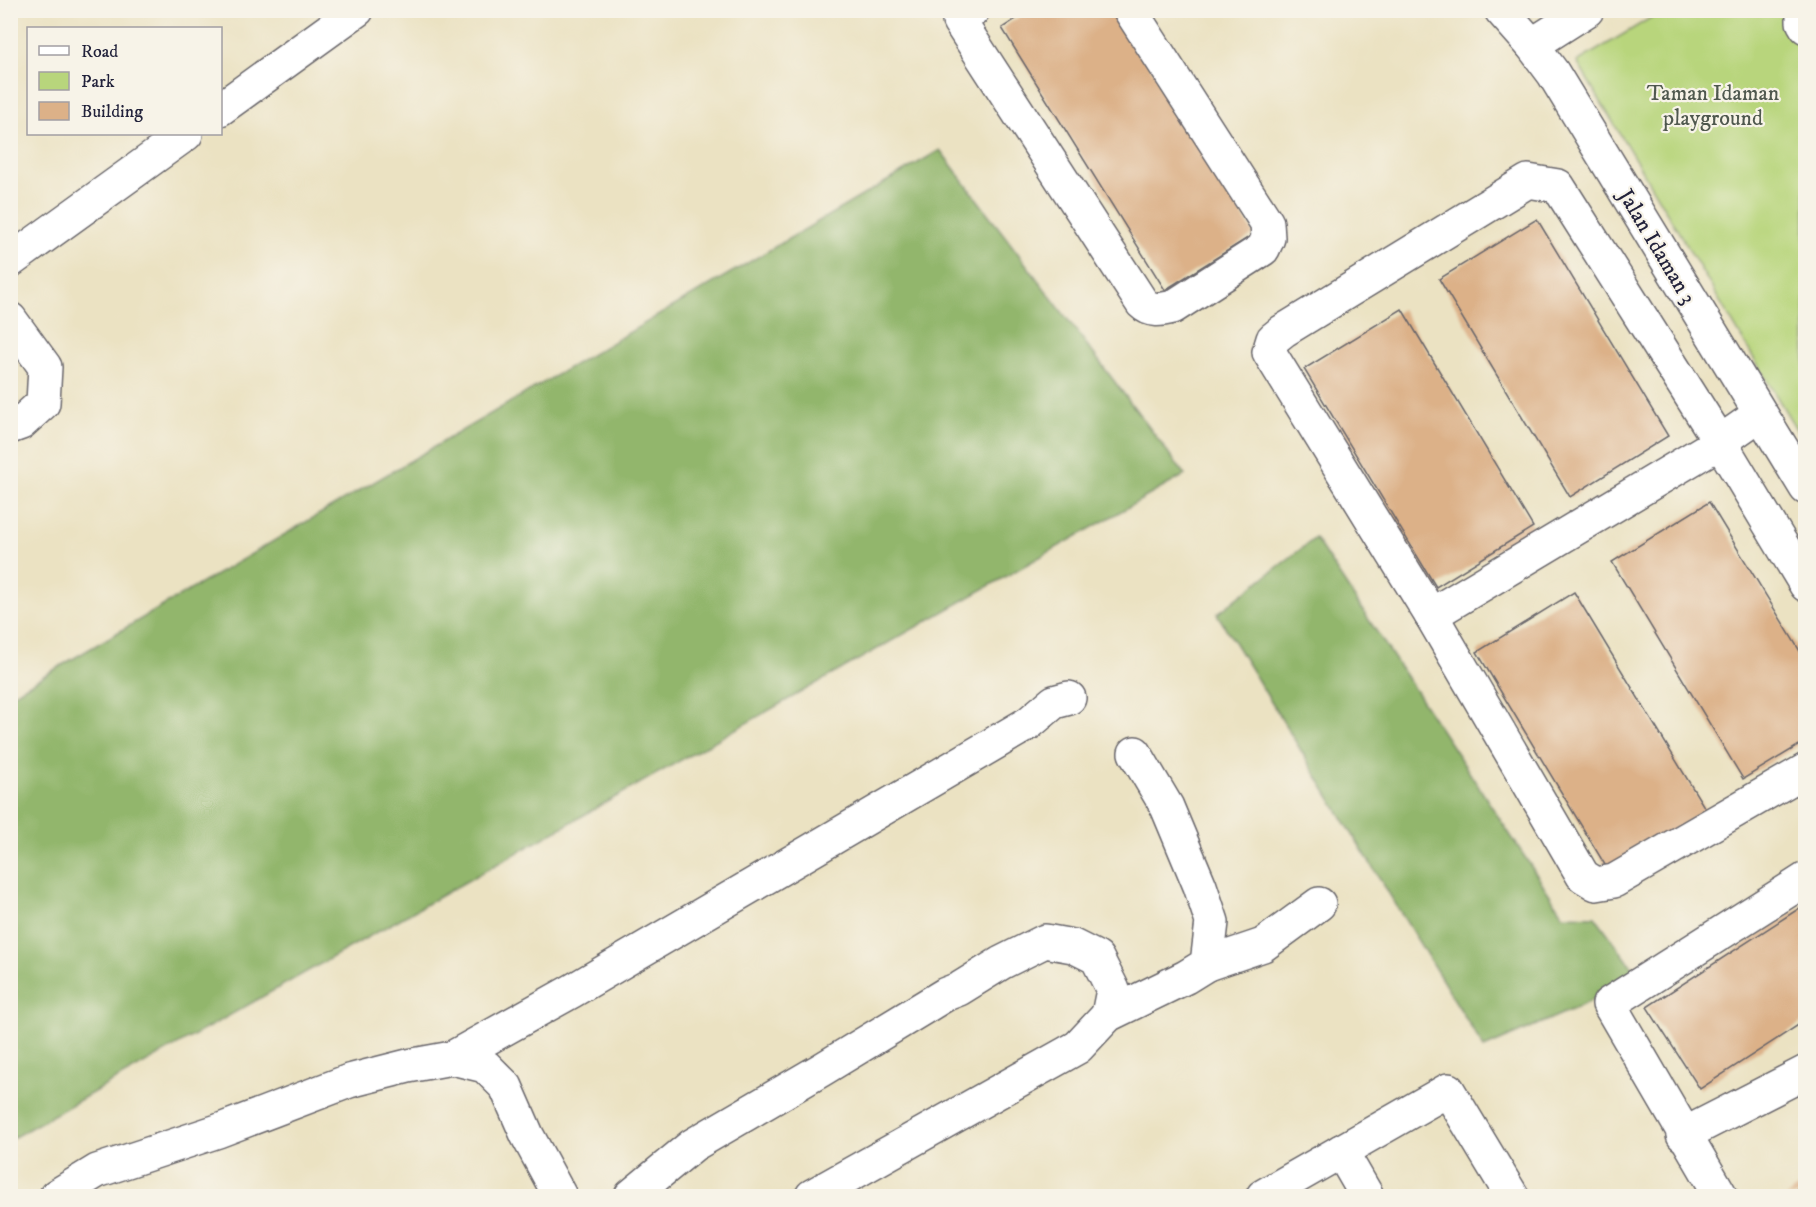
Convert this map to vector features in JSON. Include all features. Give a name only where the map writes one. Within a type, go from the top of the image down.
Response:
[{"type":"street","points":[[222,107],[321,21],[357,10]]},
{"type":"street","points":[[966,12],[959,21],[1142,303],[1148,309],[1160,310],[1173,307],[1263,249],[1268,238],[1267,223],[1130,10]]},
{"type":"street","name":"Jalan Idaman 3","points":[[1501,10],[1553,73],[1806,488]]},
{"type":"street","points":[[1532,45],[1587,10]]},
{"type":"street","points":[[1803,10],[1803,22],[1806,27]]},
{"type":"street","points":[[10,261],[185,135]]},
{"type":"street","points":[[1806,585],[1720,442],[1558,186],[1528,181],[1273,339],[1269,352],[1431,615],[1583,876],[1596,884],[1614,881],[1806,770]]},
{"type":"street","points":[[10,320],[45,367],[43,403],[21,423],[10,427]]},
{"type":"street","points":[[1431,615],[1720,442],[1760,414]]},
{"type":"street","points":[[56,1197],[97,1171],[218,1131],[348,1081],[408,1066],[452,1059],[1029,723],[1054,702],[1069,698]]},
{"type":"street","points":[[1135,753],[1167,807],[1200,886],[1212,922],[1206,963]]},
{"type":"street","points":[[1721,1197],[1609,1004],[1806,879]]},
{"type":"street","points":[[812,1197],[1077,1047],[1108,1015],[1186,977],[1206,963],[1263,945],[1319,904]]},
{"type":"street","points":[[631,1197],[693,1145],[946,994],[1045,941],[1073,946],[1097,958],[1113,990],[1108,1015]]},
{"type":"street","points":[[452,1059],[485,1066],[506,1087],[527,1135],[560,1197]]},
{"type":"street","points":[[1683,1135],[1806,1072]]},
{"type":"street","points":[[1263,1197],[1448,1090],[1512,1197]]},
{"type":"street","points":[[1341,1151],[1367,1197]]},
{"type":"green space","name":"Taman Idaman playground","points":[[1662,11],[1780,11],[1805,54],[1805,444],[1577,62]]},
{"type":"green space","points":[[940,150],[1185,475],[11,1139],[11,695]]},
{"type":"green space","points":[[1315,538],[1563,915],[1595,916],[1636,972],[1589,1002],[1484,1048],[1217,614]]},
{"type":"building","points":[[1030,10],[1115,10],[1254,234],[1165,290],[1002,28]]},
{"type":"building","points":[[1537,219],[1668,436],[1570,497],[1439,279]]},
{"type":"building","points":[[1402,309],[1533,527],[1436,587],[1304,369]]},
{"type":"building","points":[[1709,502],[1806,661],[1806,741],[1743,779],[1612,562]]},
{"type":"building","points":[[1574,592],[1706,810],[1608,870],[1477,652]]},
{"type":"building","points":[[1806,904],[1806,1020],[1700,1089],[1647,1007]]},
{"type":"building","points":[[1806,1183],[1806,1196],[1786,1196]]}]
